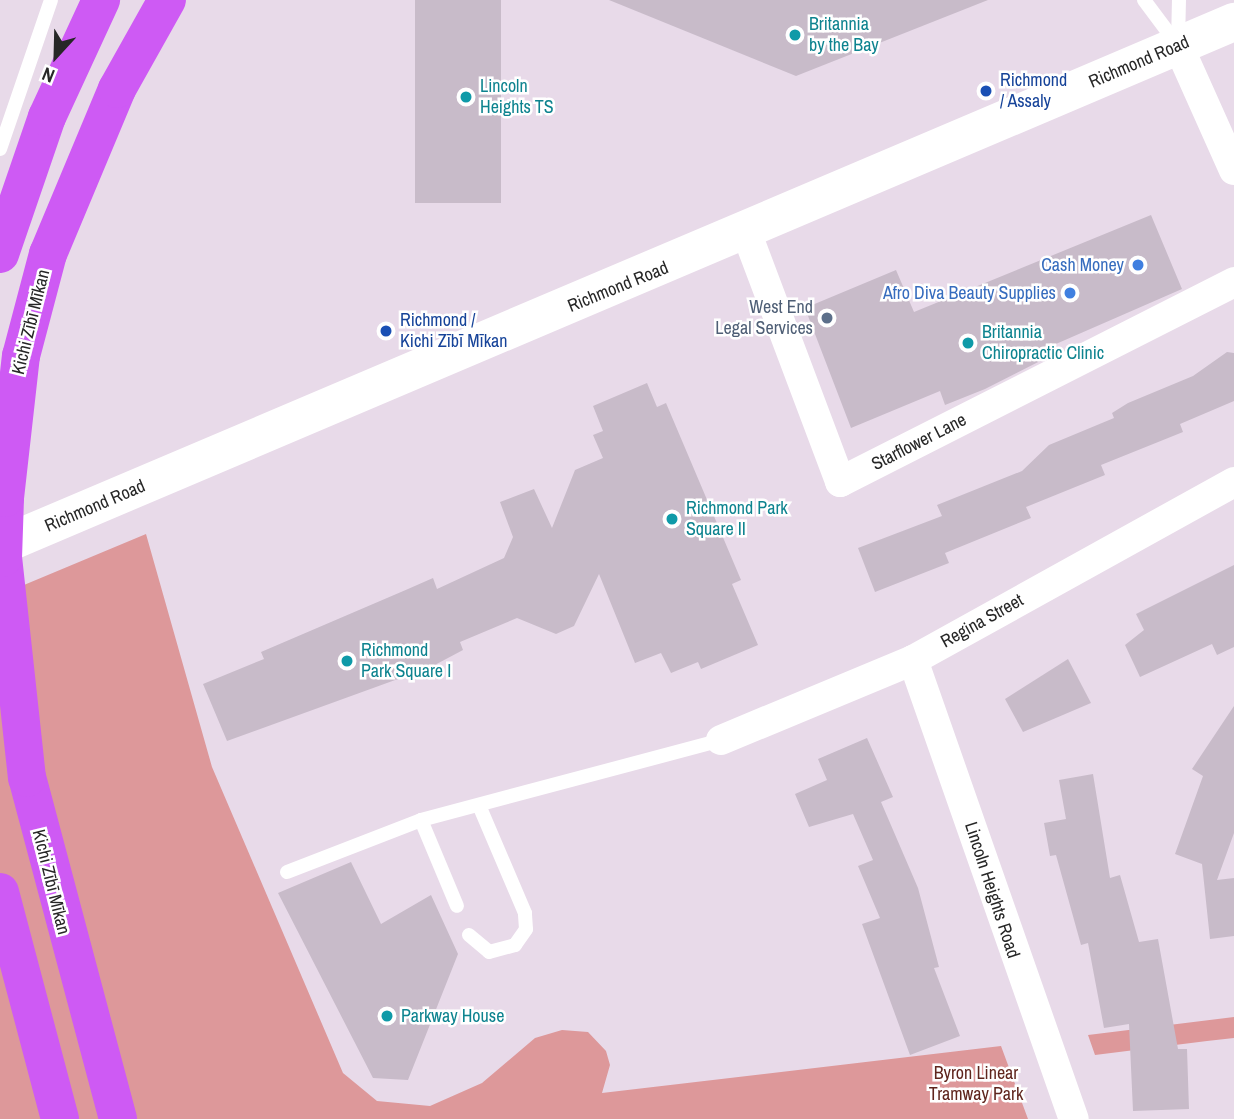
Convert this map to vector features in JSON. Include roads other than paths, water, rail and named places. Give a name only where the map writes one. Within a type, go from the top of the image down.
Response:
[{"type":"highway","points":[[0,254],[47,117],[102,0]]},
{"type":"highway","name":"Kichi Zībī Mīkan","points":[[118,1119],[67,945],[27,778],[4,568],[5,498],[21,356],[48,254],[107,111],[167,0]]},
{"type":"highway","points":[[0,892],[60,1119]]},
{"type":"main road","name":"Richmond Road","points":[[0,546],[747,234],[1234,22]]},
{"type":"street","points":[[1178,45],[1234,170]]},
{"type":"street","name":"Starflower Lane","points":[[747,234],[840,482],[1234,282]]},
{"type":"street","name":"Regina Street","points":[[720,740],[913,660],[1234,482]]},
{"type":"street","name":"Lincoln Heights Road","points":[[913,660],[1074,1119]]},
{"type":"lane","points":[[0,149],[51,0]]},
{"type":"lane","points":[[1143,0],[1178,45]]},
{"type":"lane","points":[[1178,45],[1179,0]]},
{"type":"lane","points":[[287,872],[421,820],[720,740]]},
{"type":"lane","points":[[469,935],[489,952],[515,945],[526,929],[525,914],[479,805]]},
{"type":"lane","points":[[421,820],[457,906]]},
{"type":"place","name":"Britannia by the Bay","points":[[795,35]]},
{"type":"place","name":"Richmond / Assaly","points":[[986,91]]},
{"type":"place","name":"Lincoln Heights TS","points":[[466,97]]},
{"type":"place","name":"Cash Money","points":[[1138,265]]},
{"type":"place","name":"Afro Diva Beauty Supplies","points":[[1070,293]]},
{"type":"place","name":"West End Legal Services","points":[[827,318]]},
{"type":"place","name":"Richmond / Kichi Zībī Mīkan","points":[[386,331]]},
{"type":"place","name":"Britannia Chiropractic Clinic","points":[[968,343]]},
{"type":"place","name":"Richmond Park Square II","points":[[672,519]]},
{"type":"place","name":"Richmond Park Square I","points":[[347,661]]},
{"type":"place","name":"Parkway House","points":[[387,1016]]},
{"type":"park label","name":"Byron Linear Tramway Park","points":[[976,1084]]}]
